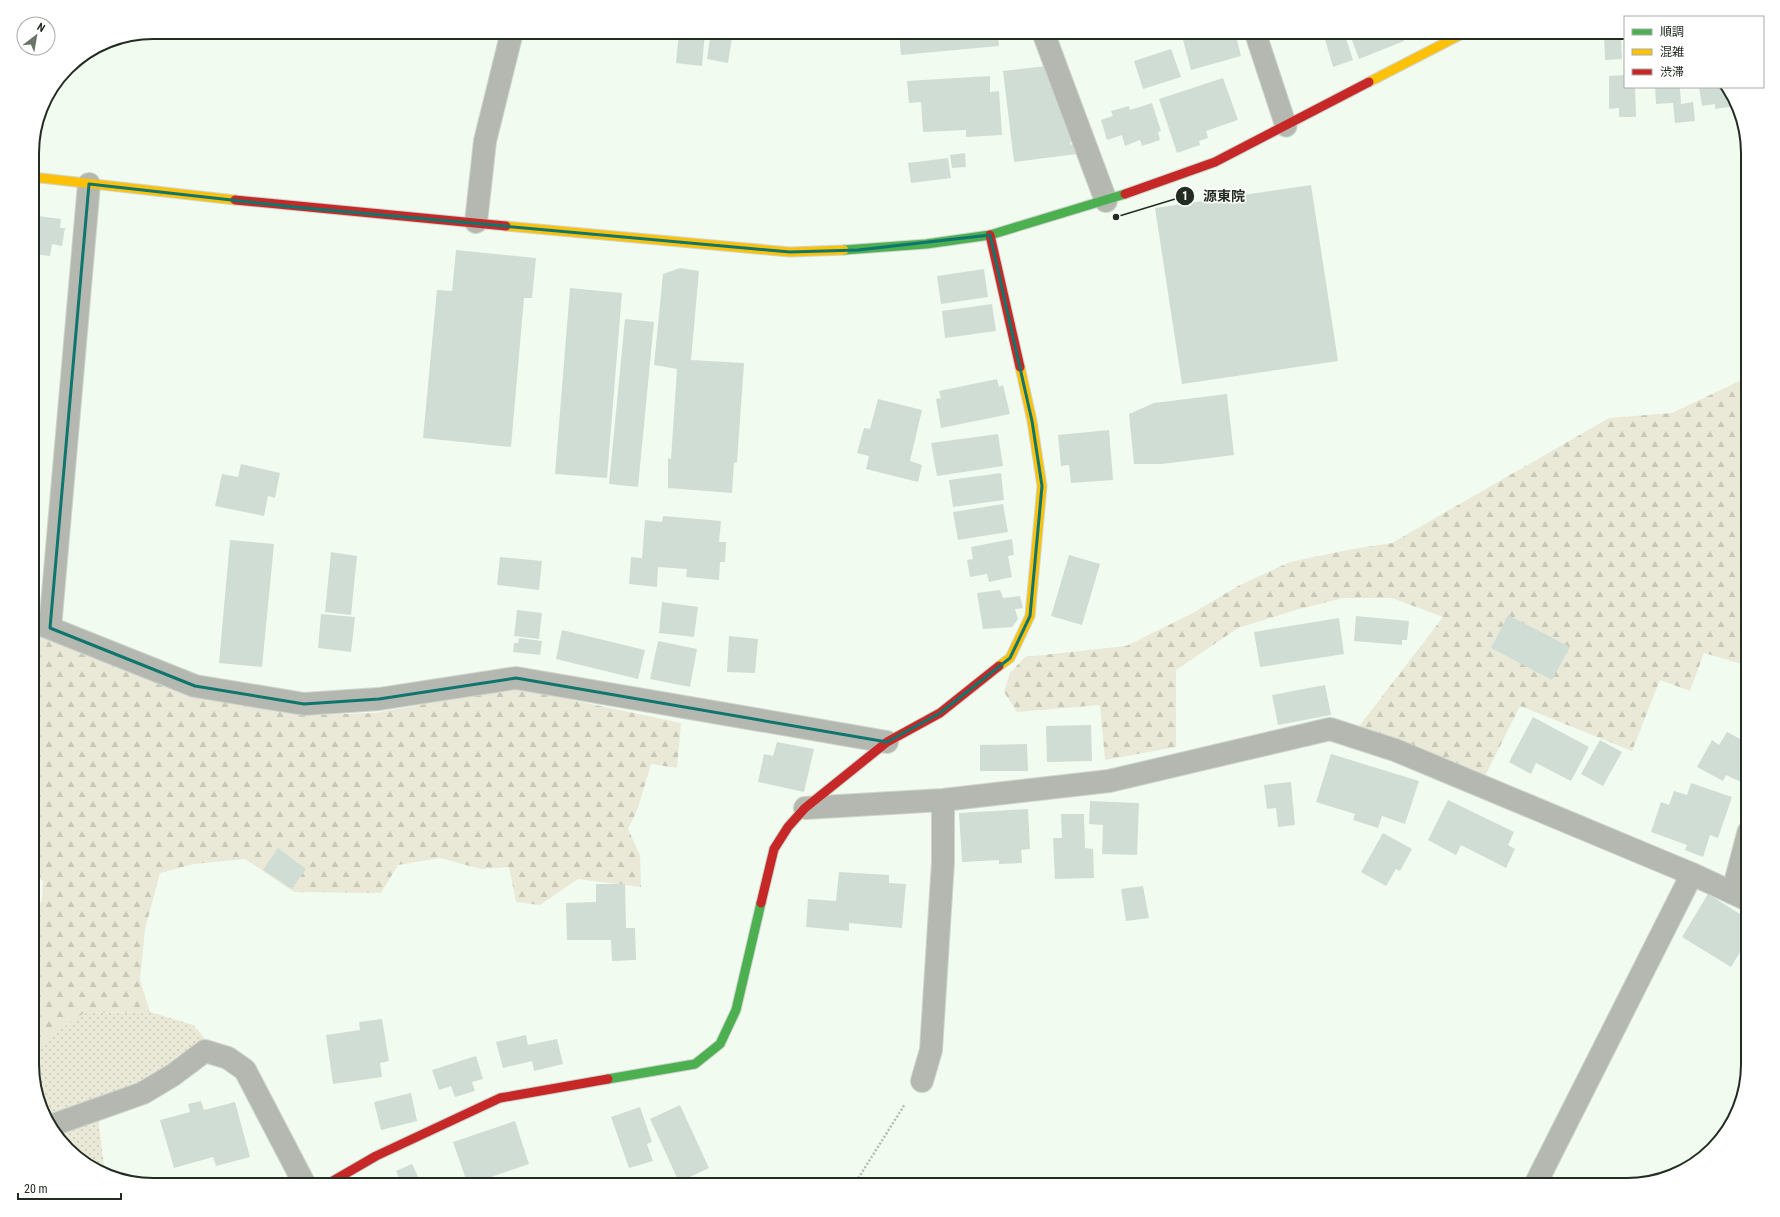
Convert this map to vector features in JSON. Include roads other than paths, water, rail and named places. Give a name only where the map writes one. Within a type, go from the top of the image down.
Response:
[{"type":"street","points":[[476,222],[485,141],[510,39]]},
{"type":"street","points":[[1046,39],[1106,201]]},
{"type":"street","points":[[39,178],[294,207],[476,222],[790,252],[858,250],[926,244],[990,235],[1106,201],[1215,162],[1453,39]]},
{"type":"street","points":[[90,184],[41,625],[195,686],[304,704],[379,699],[516,678],[887,742]]},
{"type":"street","points":[[338,1178],[376,1156],[500,1098],[696,1064],[720,1044],[736,1010],[774,849],[788,827],[805,808],[887,742],[940,712],[1010,658],[1030,616],[1042,486],[1032,421],[990,235]]},
{"type":"street","points":[[805,808],[943,800],[1109,781],[1330,728],[1396,750],[1692,874],[1740,896]]},
{"type":"street","points":[[922,1082],[930,1050],[943,862],[943,800]]},
{"type":"street","points":[[1539,1178],[1692,874]]},
{"type":"street","points":[[56,1124],[143,1093],[173,1075],[205,1051],[228,1058],[245,1070],[301,1178]]},
{"type":"lane","points":[[1257,39],[1286,126]]},
{"type":"place","name":"源東院","points":[[1116,217]]}]
